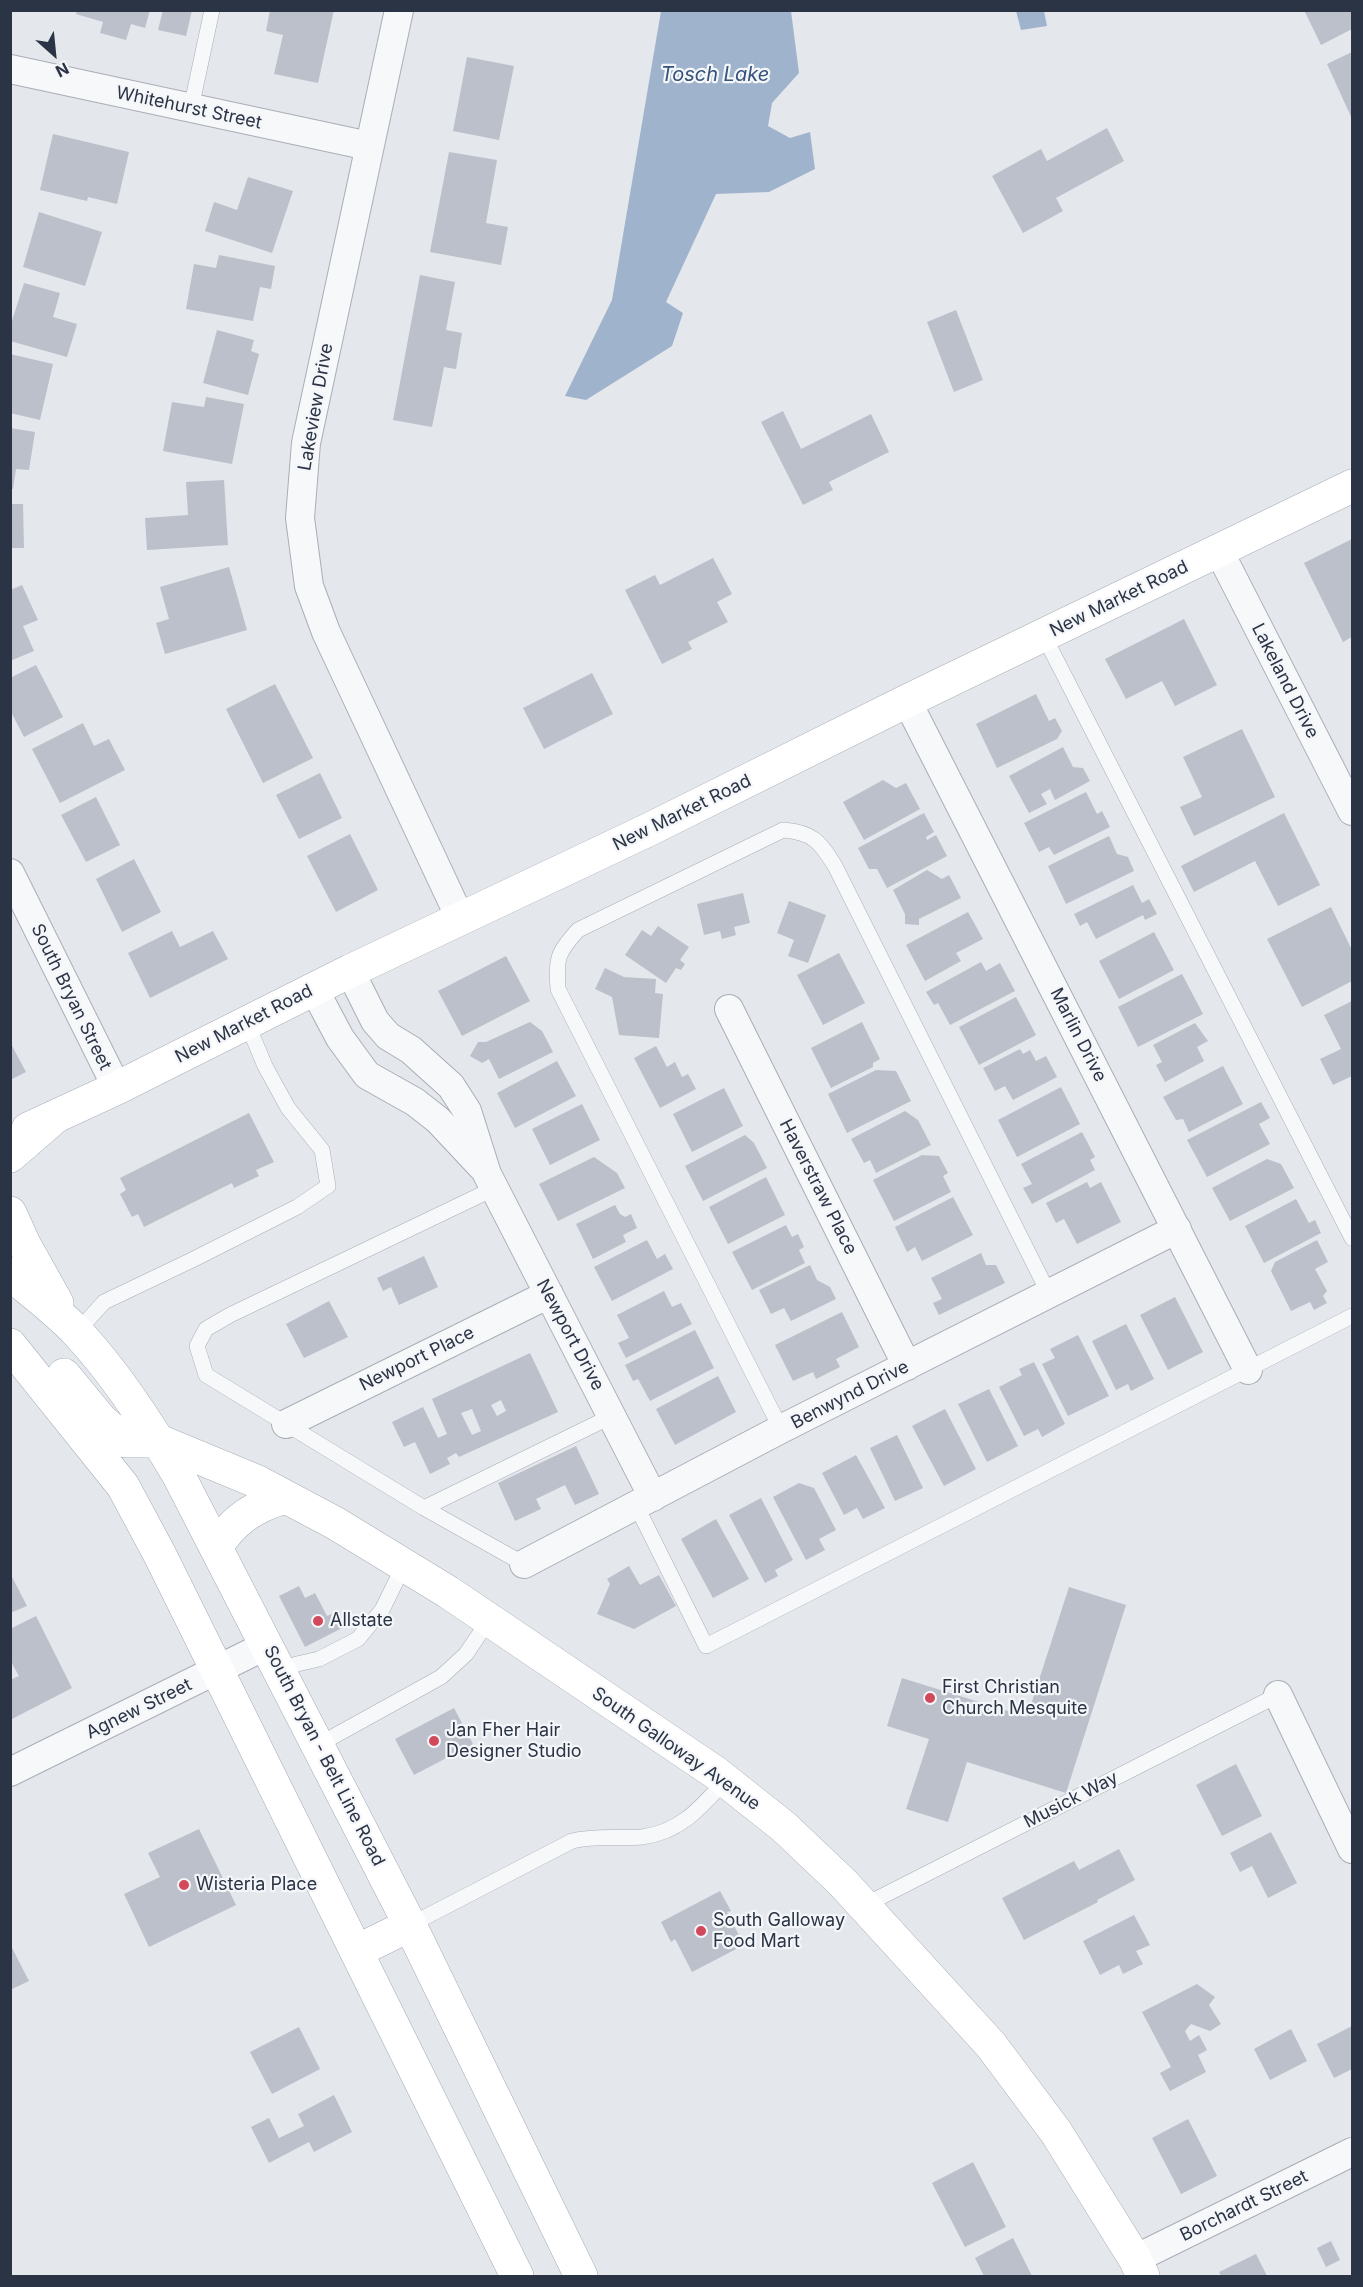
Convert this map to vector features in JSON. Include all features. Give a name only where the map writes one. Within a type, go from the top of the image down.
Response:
[{"type":"main road","name":"New Market Road","points":[[10,1138],[1353,486]]},
{"type":"main road","points":[[10,1156],[55,1117]]},
{"type":"main road","points":[[10,1213],[49,1290],[76,1332]]},
{"type":"main road","name":"South Bryan - Belt Line Road","points":[[10,1274],[76,1332],[102,1362],[159,1441],[217,1546],[410,1925],[581,2277]]},
{"type":"main road","points":[[10,1338],[37,1351],[64,1375],[102,1421],[126,1441],[159,1441]]},
{"type":"main road","points":[[10,1345],[123,1486],[217,1670],[517,2277]]},
{"type":"main road","name":"South Galloway Avenue","points":[[159,1441],[258,1482],[335,1523],[404,1565],[489,1620],[725,1781],[783,1827],[843,1883],[991,2045],[1056,2132],[1139,2268]]},
{"type":"main road","points":[[217,1546],[234,1524],[249,1511],[267,1502],[286,1497]]},
{"type":"main road","points":[[357,1952],[410,1925]]},
{"type":"street","name":"Lakeview Drive","points":[[399,10],[306,444],[300,518],[309,586],[326,633],[461,920]]},
{"type":"street","name":"Whitehurst Street","points":[[10,69],[369,146]]},
{"type":"street","name":"Lakeland Drive","points":[[1219,551],[1353,811]]},
{"type":"street","name":"Marlin Drive","points":[[907,701],[1248,1370]]},
{"type":"street","name":"South Bryan Street","points":[[10,873],[117,1088]]},
{"type":"street","name":"Newport Drive","points":[[350,971],[375,1021],[388,1036],[411,1050],[451,1086],[467,1111],[491,1181],[612,1416],[645,1501]]},
{"type":"street","name":"Newport Drive","points":[[314,989],[340,1038],[367,1075],[415,1102],[438,1120],[491,1181]]},
{"type":"street","name":"Haverstraw Place","points":[[729,1009],[907,1366]]},
{"type":"street","name":"Benwynd Drive","points":[[524,1564],[782,1429],[1177,1229]]},
{"type":"street","name":"Newport Place","points":[[286,1424],[549,1294]]},
{"type":"street","name":"Agnew Street","points":[[10,1772],[217,1670],[273,1658]]},
{"type":"street","points":[[1278,1695],[1353,1849]]},
{"type":"street","name":"Borchardt Street","points":[[1139,2268],[1353,2152]]},
{"type":"lane","points":[[191,108],[212,10]]},
{"type":"lane","points":[[1044,636],[1353,1238]]},
{"type":"lane","points":[[782,1429],[558,989],[556,964],[562,947],[578,930],[783,830],[799,831],[812,837],[824,849],[835,866],[1049,1294]]},
{"type":"lane","points":[[76,1332],[104,1302],[297,1207],[328,1186],[322,1150],[288,1108],[265,1066],[247,1023]]},
{"type":"lane","points":[[491,1181],[230,1315],[206,1329],[197,1346],[206,1374],[424,1508],[524,1564]]},
{"type":"lane","points":[[645,1501],[706,1646],[1353,1316]]},
{"type":"lane","points":[[424,1508],[612,1416]]},
{"type":"lane","points":[[273,1658],[297,1664],[319,1659],[358,1639],[382,1610],[404,1565]]},
{"type":"lane","points":[[318,1745],[441,1677],[466,1654],[489,1620]]},
{"type":"lane","name":"Musick Way","points":[[863,1906],[1278,1695]]},
{"type":"lane","points":[[410,1925],[572,1841],[593,1836],[643,1837],[673,1828],[692,1816],[725,1781]]},
{"type":"water","name":"Tosch Lake","points":[[661,11],[791,11],[799,73],[772,103],[768,126],[790,138],[810,132],[815,169],[769,192],[716,194],[666,302],[683,313],[672,346],[586,400],[565,396],[612,300]]},
{"type":"water","points":[[1016,11],[1044,11],[1047,26],[1021,30]]},
{"type":"building","points":[[77,10],[150,10],[145,28],[131,24],[126,40],[100,33],[103,22],[76,14]]},
{"type":"building","points":[[163,10],[192,10],[186,36],[158,30]]},
{"type":"building","points":[[270,10],[334,10],[318,83],[274,74],[283,35],[266,31]]},
{"type":"building","points":[[1304,10],[1351,10],[1352,29],[1321,45]]},
{"type":"building","points":[[1352,52],[1352,119],[1327,64]]},
{"type":"building","points":[[467,57],[514,66],[499,140],[453,131]]},
{"type":"building","points":[[1107,128],[1124,161],[1056,198],[1063,211],[1023,233],[992,176],[1041,149],[1047,161]]},
{"type":"building","points":[[53,134],[129,152],[117,204],[88,197],[87,201],[40,190]]},
{"type":"building","points":[[449,152],[497,160],[486,223],[508,227],[501,265],[430,252]]},
{"type":"building","points":[[248,177],[293,191],[272,253],[205,231],[214,202],[237,210]]},
{"type":"building","points":[[39,212],[102,232],[85,286],[23,267]]},
{"type":"building","points":[[219,255],[275,266],[271,289],[260,287],[253,321],[186,309],[194,264],[216,268]]},
{"type":"building","points":[[420,275],[455,282],[446,330],[462,333],[456,369],[444,367],[432,427],[393,420]]},
{"type":"building","points":[[24,283],[60,293],[53,317],[77,324],[67,357],[10,341],[10,327]]},
{"type":"building","points":[[956,310],[983,380],[954,392],[927,322]]},
{"type":"building","points":[[217,330],[254,340],[251,351],[259,354],[248,395],[203,383]]},
{"type":"building","points":[[10,354],[53,364],[40,420],[10,413]]},
{"type":"building","points":[[206,397],[244,404],[232,464],[163,451],[172,402],[204,407]]},
{"type":"building","points":[[783,411],[801,449],[871,414],[889,452],[829,482],[833,490],[803,505],[761,422]]},
{"type":"building","points":[[10,428],[35,432],[29,470],[16,469],[13,489],[10,489]]},
{"type":"building","points":[[224,480],[228,545],[147,550],[145,518],[188,515],[186,482]]},
{"type":"building","points":[[10,504],[23,504],[24,548],[10,548]]},
{"type":"building","points":[[1352,539],[1352,637],[1343,642],[1304,563]]},
{"type":"building","points":[[713,558],[732,594],[717,602],[728,622],[688,642],[692,649],[662,664],[625,590],[655,575],[660,585]]},
{"type":"building","points":[[229,567],[247,630],[165,654],[156,623],[169,619],[160,587]]},
{"type":"building","points":[[22,585],[38,620],[23,626],[34,651],[10,661],[10,590]]},
{"type":"building","points":[[1184,619],[1217,685],[1175,706],[1162,681],[1126,699],[1105,659]]},
{"type":"building","points":[[36,665],[63,717],[24,737],[10,710],[10,678]]},
{"type":"building","points":[[592,673],[613,714],[544,749],[523,708]]},
{"type":"building","points":[[275,684],[313,758],[263,783],[226,709]]},
{"type":"building","points":[[1036,694],[1049,721],[1055,718],[1062,731],[1057,739],[997,768],[976,724]]},
{"type":"building","points":[[83,723],[94,746],[109,739],[125,770],[60,803],[32,749]]},
{"type":"building","points":[[1242,729],[1275,797],[1194,836],[1180,807],[1202,797],[1183,757]]},
{"type":"building","points":[[1063,747],[1073,767],[1083,768],[1090,781],[1055,800],[1050,789],[1041,794],[1047,804],[1029,813],[1009,776]]},
{"type":"building","points":[[320,773],[342,818],[299,839],[276,795]]},
{"type":"building","points":[[883,780],[896,788],[906,783],[920,809],[864,840],[843,802]]},
{"type":"building","points":[[1086,792],[1097,814],[1102,811],[1110,827],[1054,855],[1049,847],[1039,852],[1024,823]]},
{"type":"building","points":[[96,797],[120,845],[86,862],[61,815]]},
{"type":"building","points":[[924,813],[934,832],[926,837],[927,840],[936,835],[947,856],[887,888],[877,869],[869,869],[858,848]]},
{"type":"building","points":[[1284,813],[1320,885],[1278,906],[1255,861],[1194,892],[1181,866]]},
{"type":"building","points":[[350,834],[378,890],[336,912],[307,856]]},
{"type":"building","points":[[1109,836],[1117,854],[1128,857],[1134,871],[1066,904],[1048,866]]},
{"type":"building","points":[[134,859],[161,912],[122,932],[96,879]]},
{"type":"building","points":[[927,870],[942,879],[949,875],[961,898],[919,919],[919,925],[905,924],[905,914],[893,890]]},
{"type":"building","points":[[1133,885],[1142,903],[1149,899],[1157,914],[1145,920],[1143,915],[1096,939],[1087,922],[1080,926],[1074,914]]},
{"type":"building","points":[[743,893],[750,923],[734,927],[736,935],[722,939],[720,931],[704,935],[697,904]]},
{"type":"building","points":[[789,901],[826,915],[808,963],[788,956],[794,940],[777,933]]},
{"type":"building","points":[[1331,907],[1352,950],[1352,981],[1302,1007],[1267,939]]},
{"type":"building","points":[[968,912],[983,939],[956,953],[961,961],[925,981],[906,945]]},
{"type":"building","points":[[658,926],[689,947],[680,960],[685,964],[681,970],[676,968],[666,983],[625,955],[642,930],[651,936]]},
{"type":"building","points":[[172,931],[180,947],[213,931],[228,959],[150,998],[128,953]]},
{"type":"building","points":[[1154,932],[1174,970],[1119,999],[1099,961]]},
{"type":"building","points":[[839,953],[865,1003],[823,1025],[797,975]]},
{"type":"building","points":[[506,956],[530,1001],[462,1036],[438,991]]},
{"type":"building","points":[[981,962],[986,971],[1000,963],[1015,991],[950,1025],[938,1003],[934,1005],[926,992]]},
{"type":"building","points":[[605,968],[624,977],[656,979],[655,993],[663,994],[659,1038],[619,1035],[612,997],[595,989]]},
{"type":"building","points":[[1182,974],[1203,1014],[1138,1047],[1118,1007]]},
{"type":"building","points":[[1016,997],[1036,1035],[979,1065],[959,1027]]},
{"type":"building","points":[[1352,1001],[1352,1076],[1333,1085],[1320,1059],[1341,1049],[1324,1015]]},
{"type":"building","points":[[530,1022],[542,1031],[553,1052],[499,1079],[489,1059],[482,1063],[470,1056],[478,1042],[486,1042]]},
{"type":"building","points":[[862,1022],[880,1059],[873,1063],[873,1067],[831,1088],[811,1048]]},
{"type":"building","points":[[1195,1023],[1208,1041],[1197,1047],[1204,1061],[1165,1082],[1156,1065],[1162,1062],[1153,1045]]},
{"type":"building","points":[[10,1042],[26,1072],[10,1080]]},
{"type":"building","points":[[656,1046],[667,1067],[675,1062],[682,1077],[688,1074],[696,1089],[660,1108],[634,1058]]},
{"type":"building","points":[[1020,1049],[1023,1054],[1030,1050],[1036,1061],[1046,1056],[1057,1077],[1013,1100],[1005,1086],[995,1091],[983,1068]]},
{"type":"building","points":[[557,1061],[576,1096],[515,1128],[497,1093]]},
{"type":"building","points":[[1223,1066],[1243,1104],[1189,1132],[1183,1119],[1176,1120],[1163,1097]]},
{"type":"building","points":[[876,1070],[896,1071],[911,1101],[847,1133],[828,1094]]},
{"type":"building","points":[[1061,1087],[1080,1124],[1017,1157],[998,1120]]},
{"type":"building","points":[[724,1088],[743,1126],[692,1152],[673,1114]]},
{"type":"building","points":[[1261,1102],[1270,1118],[1259,1124],[1270,1144],[1207,1177],[1187,1140]]},
{"type":"building","points":[[582,1104],[600,1140],[550,1165],[532,1129]]},
{"type":"building","points":[[905,1111],[918,1120],[931,1145],[876,1173],[870,1160],[864,1163],[851,1139]]},
{"type":"building","points":[[249,1113],[274,1162],[256,1170],[259,1176],[234,1188],[232,1183],[144,1227],[138,1214],[132,1217],[120,1194],[126,1190],[120,1178]]},
{"type":"building","points":[[1082,1132],[1095,1157],[1090,1160],[1095,1170],[1032,1204],[1023,1188],[1032,1184],[1021,1164]]},
{"type":"building","points":[[745,1135],[754,1143],[767,1168],[703,1201],[685,1166]]},
{"type":"building","points":[[922,1155],[939,1156],[948,1173],[943,1176],[951,1192],[894,1221],[873,1180]]},
{"type":"building","points":[[594,1157],[617,1173],[625,1188],[558,1221],[539,1184]]},
{"type":"building","points":[[1267,1159],[1281,1164],[1294,1188],[1230,1221],[1212,1188]]},
{"type":"building","points":[[766,1177],[785,1215],[728,1244],[709,1207]]},
{"type":"building","points":[[1087,1182],[1090,1188],[1101,1182],[1121,1222],[1077,1244],[1064,1219],[1056,1223],[1046,1203]]},
{"type":"building","points":[[953,1197],[973,1235],[922,1261],[915,1247],[907,1252],[895,1227]]},
{"type":"building","points":[[1296,1199],[1309,1223],[1315,1220],[1321,1233],[1264,1263],[1245,1226]]},
{"type":"building","points":[[615,1205],[620,1214],[625,1217],[631,1214],[637,1228],[623,1235],[626,1242],[593,1259],[576,1224]]},
{"type":"building","points":[[786,1225],[792,1237],[798,1234],[804,1247],[799,1250],[805,1263],[752,1290],[732,1252]]},
{"type":"building","points":[[647,1240],[657,1259],[665,1254],[673,1269],[612,1301],[594,1267]]},
{"type":"building","points":[[1317,1240],[1328,1262],[1315,1269],[1327,1291],[1323,1296],[1327,1303],[1314,1310],[1310,1302],[1291,1311],[1271,1271],[1275,1262]]},
{"type":"building","points":[[981,1253],[986,1265],[996,1265],[1005,1283],[939,1315],[933,1303],[942,1299],[931,1278]]},
{"type":"building","points":[[424,1256],[438,1287],[399,1305],[391,1287],[383,1291],[377,1278]]},
{"type":"building","points":[[810,1265],[817,1280],[830,1287],[836,1299],[791,1321],[784,1308],[771,1314],[759,1290]]},
{"type":"building","points":[[664,1291],[672,1307],[681,1303],[692,1324],[626,1358],[618,1343],[629,1338],[617,1315]]},
{"type":"building","points":[[1175,1297],[1203,1352],[1168,1370],[1140,1315]]},
{"type":"building","points":[[329,1301],[348,1337],[304,1358],[286,1324]]},
{"type":"building","points":[[842,1312],[859,1347],[836,1359],[840,1367],[816,1379],[813,1372],[793,1381],[775,1345]]},
{"type":"building","points":[[1126,1324],[1154,1379],[1131,1391],[1128,1384],[1116,1390],[1092,1341]]},
{"type":"building","points":[[695,1330],[714,1368],[650,1401],[638,1379],[633,1381],[625,1365]]},
{"type":"building","points":[[1078,1335],[1109,1396],[1068,1416],[1042,1364],[1055,1358],[1050,1349]]},
{"type":"building","points":[[530,1353],[558,1412],[459,1457],[456,1453],[447,1458],[450,1464],[430,1474],[415,1442],[404,1447],[392,1422],[423,1407],[438,1438],[447,1434],[432,1399]],"holes":[[[501,1400],[506,1411],[497,1416],[491,1405]],[[472,1409],[481,1431],[472,1435],[461,1413]]]},
{"type":"building","points":[[1034,1362],[1065,1424],[1042,1437],[1038,1429],[1024,1436],[999,1387],[1022,1375],[1019,1369]]},
{"type":"building","points":[[718,1376],[736,1412],[675,1445],[656,1409]]},
{"type":"building","points":[[989,1389],[1018,1446],[987,1462],[958,1404]]},
{"type":"building","points":[[945,1409],[976,1469],[944,1486],[912,1426]]},
{"type":"building","points":[[897,1435],[923,1488],[895,1501],[870,1448]]},
{"type":"building","points":[[576,1446],[599,1494],[575,1505],[565,1485],[536,1499],[541,1509],[515,1521],[498,1483]]},
{"type":"building","points":[[856,1455],[885,1508],[863,1519],[857,1508],[844,1515],[822,1473]]},
{"type":"building","points":[[799,1483],[814,1488],[836,1530],[819,1539],[825,1550],[806,1560],[773,1497]]},
{"type":"building","points":[[761,1498],[793,1560],[775,1570],[778,1576],[765,1583],[729,1515]]},
{"type":"building","points":[[716,1519],[749,1579],[713,1598],[681,1539]]},
{"type":"building","points":[[629,1566],[640,1585],[659,1575],[676,1606],[634,1629],[597,1614],[610,1584],[607,1579]]},
{"type":"building","points":[[10,1573],[27,1606],[10,1613]]},
{"type":"building","name":"Allstate","points":[[299,1586],[305,1598],[315,1593],[327,1616],[339,1611],[346,1626],[305,1647],[279,1596]]},
{"type":"building","name":"First Christian Church Mesquite","points":[[1069,1587],[1126,1605],[1066,1793],[967,1762],[948,1822],[906,1809],[929,1739],[887,1726],[902,1678],[1027,1717]]},
{"type":"building","points":[[36,1616],[72,1688],[10,1720],[10,1680],[19,1676],[10,1660],[10,1629]]},
{"type":"building","name":"Jan Fher Hair Designer Studio","points":[[454,1708],[473,1744],[414,1775],[395,1739]]},
{"type":"building","points":[[1236,1764],[1262,1816],[1222,1836],[1196,1785]]},
{"type":"building","name":"Wisteria Place","points":[[199,1829],[236,1905],[149,1947],[124,1894],[160,1877],[148,1853]]},
{"type":"building","points":[[1271,1832],[1297,1883],[1268,1898],[1252,1866],[1240,1872],[1230,1853]]},
{"type":"building","points":[[1119,1849],[1135,1880],[1024,1940],[1002,1898],[1074,1861],[1079,1870]]},
{"type":"building","name":"South Galloway Food Mart","points":[[720,1891],[731,1911],[727,1912],[744,1945],[692,1972],[675,1939],[671,1942],[661,1922]]},
{"type":"building","points":[[1134,1915],[1150,1945],[1136,1951],[1143,1964],[1123,1974],[1119,1965],[1100,1975],[1083,1941]]},
{"type":"building","points":[[10,1944],[29,1981],[10,1990]]},
{"type":"building","points":[[1197,1984],[1215,1997],[1209,2005],[1221,2024],[1210,2031],[1191,2024],[1185,2031],[1190,2041],[1199,2035],[1207,2050],[1198,2055],[1206,2072],[1170,2091],[1160,2073],[1171,2067],[1142,2012]]},
{"type":"building","points":[[1352,2026],[1352,2069],[1334,2078],[1317,2044]]},
{"type":"building","points":[[299,2027],[320,2069],[272,2094],[250,2052]]},
{"type":"building","points":[[1291,2029],[1307,2061],[1270,2080],[1254,2049]]},
{"type":"building","points":[[334,2095],[352,2132],[314,2152],[309,2142],[269,2163],[251,2127],[269,2118],[279,2138],[304,2126],[298,2114]]},
{"type":"building","points":[[1188,2119],[1217,2176],[1181,2194],[1152,2138]]},
{"type":"building","points":[[973,2162],[1006,2227],[965,2247],[932,2183]]},
{"type":"building","points":[[1013,2238],[1032,2276],[984,2276],[975,2258]]},
{"type":"building","points":[[1331,2241],[1340,2260],[1326,2267],[1317,2248]]},
{"type":"building","points":[[1256,2254],[1267,2276],[1221,2276],[1219,2272]]},
{"type":"place","name":"Allstate","points":[[318,1621]]},
{"type":"place","name":"First Christian Church Mesquite","points":[[930,1698]]},
{"type":"place","name":"Jan Fher Hair Designer Studio","points":[[434,1741]]},
{"type":"place","name":"Wisteria Place","points":[[184,1885]]},
{"type":"place","name":"South Galloway Food Mart","points":[[701,1931]]}]
